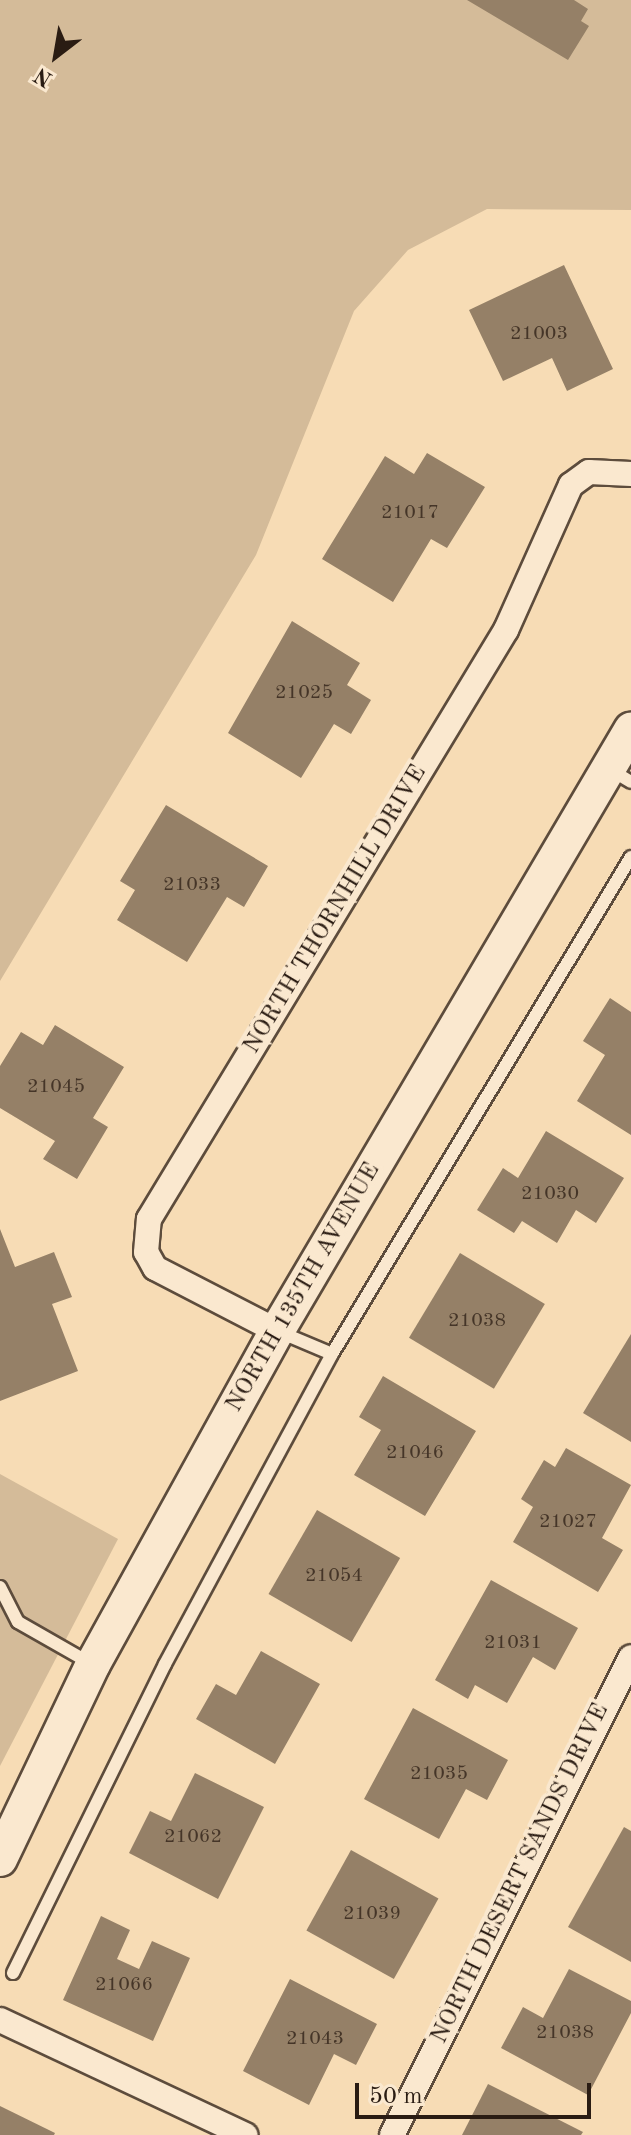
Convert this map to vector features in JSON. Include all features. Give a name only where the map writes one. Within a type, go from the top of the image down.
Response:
[{"type":"street","name":"NORTH THORNHILL DRIVE","points":[[277,1331],[155,1268],[146,1252],[149,1219],[506,630],[571,485],[589,472],[631,474]]},
{"type":"street","name":"NORTH 135TH AVENUE","points":[[0,1859],[93,1664],[277,1331],[621,776],[631,730]]},
{"type":"street","name":"NORTH DESERT SANDS DRIVE","points":[[392,2135],[631,1657]]},
{"type":"street","points":[[0,2020],[245,2135]]},
{"type":"lane","points":[[13,1973],[165,1664],[332,1354],[631,857]]},
{"type":"lane","points":[[277,1331],[332,1354]]},
{"type":"lane","points":[[0,1587],[18,1622],[93,1664]]},
{"type":"shaded area","points":[[0,0],[631,0],[631,210],[487,209],[408,250],[354,311],[256,555],[0,981]]},
{"type":"shaded area","points":[[0,1474],[118,1539],[0,1766]]},
{"type":"building","points":[[467,0],[574,0],[588,9],[581,21],[589,26],[568,60]]},
{"type":"building","points":[[564,265],[613,369],[567,391],[552,358],[503,381],[469,310]]},
{"type":"building","points":[[427,453],[485,487],[447,548],[431,539],[393,602],[322,559],[385,456],[414,474]]},
{"type":"building","points":[[292,621],[360,663],[347,685],[371,700],[351,734],[334,724],[301,778],[228,733]]},
{"type":"building","points":[[166,805],[268,866],[244,907],[227,897],[187,962],[117,920],[135,890],[120,881]]},
{"type":"building","points":[[610,998],[631,1012],[631,1135],[577,1101],[605,1055],[583,1041]]},
{"type":"building","points":[[55,1025],[124,1067],[93,1118],[108,1127],[77,1179],[43,1159],[55,1141],[0,1108],[0,1066],[21,1032],[43,1045]]},
{"type":"building","points":[[546,1131],[624,1178],[596,1223],[576,1210],[557,1243],[522,1221],[514,1233],[477,1210],[503,1168],[518,1178]]},
{"type":"building","points":[[0,1229],[15,1267],[54,1252],[72,1297],[52,1304],[78,1371],[0,1401]]},
{"type":"building","points":[[460,1253],[545,1304],[494,1389],[409,1338]]},
{"type":"building","points":[[631,1334],[631,1442],[583,1413]]},
{"type":"building","points":[[383,1376],[476,1431],[425,1516],[354,1475],[381,1430],[359,1417]]},
{"type":"building","points":[[566,1448],[631,1485],[602,1538],[623,1550],[598,1592],[513,1542],[533,1507],[521,1499],[544,1460],[555,1467]]},
{"type":"building","points":[[317,1510],[400,1558],[352,1642],[268,1594]]},
{"type":"building","points":[[491,1580],[578,1628],[555,1670],[533,1657],[507,1703],[475,1685],[468,1699],[435,1680]]},
{"type":"building","points":[[261,1651],[320,1684],[275,1764],[196,1719],[216,1684],[236,1695]]},
{"type":"building","points":[[413,1708],[508,1760],[487,1800],[466,1789],[439,1839],[364,1799]]},
{"type":"building","points":[[195,1773],[264,1807],[218,1899],[129,1853],[150,1811],[171,1821]]},
{"type":"building","points":[[624,1827],[631,1831],[631,1962],[568,1927]]},
{"type":"building","points":[[351,1850],[438,1898],[394,1979],[306,1930]]},
{"type":"building","points":[[101,1916],[130,1930],[117,1959],[139,1969],[152,1941],[190,1958],[153,2041],[63,2000]]},
{"type":"building","points":[[569,1969],[631,2001],[631,2013],[588,2095],[501,2048],[523,2007],[543,2018]]},
{"type":"building","points":[[290,1979],[377,2024],[356,2065],[334,2054],[309,2105],[243,2071]]},
{"type":"building","points":[[488,2084],[583,2132],[581,2135],[462,2135]]},
{"type":"building","points":[[0,2106],[55,2133],[54,2135],[0,2135]]}]
